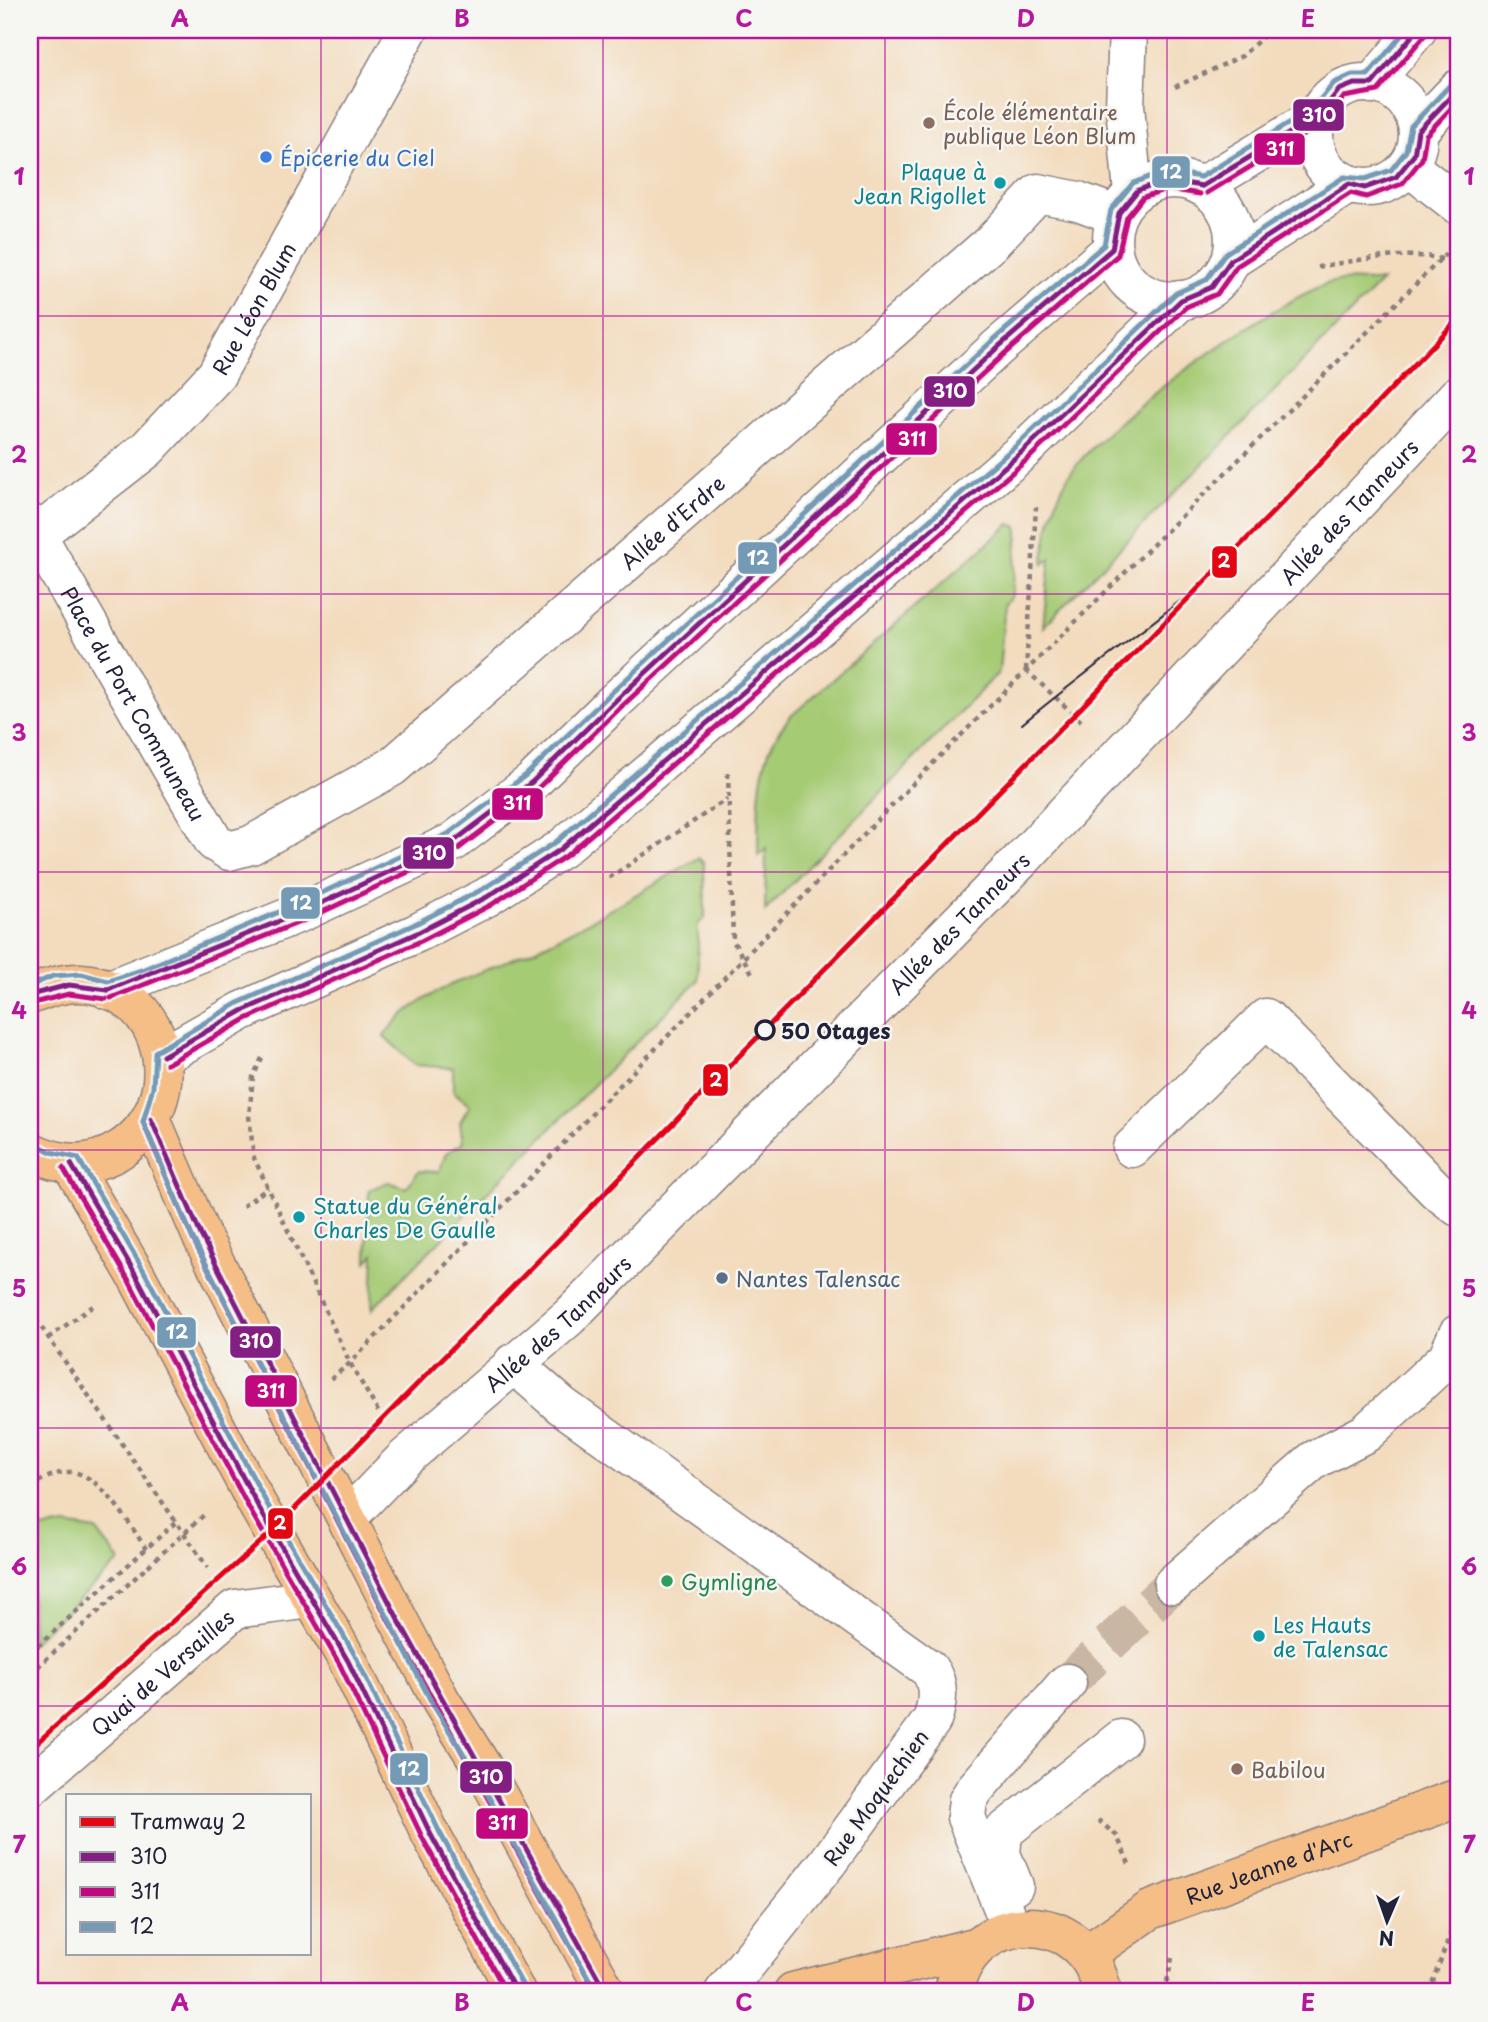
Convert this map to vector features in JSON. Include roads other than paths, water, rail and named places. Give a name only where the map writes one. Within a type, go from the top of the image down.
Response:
[{"type":"main road","points":[[30,994],[55,985],[82,983],[108,990],[131,1003],[148,1023],[163,1056],[164,1078],[160,1100],[151,1119],[135,1140],[112,1154],[71,1164],[48,1160],[30,1151]]},
{"type":"main road","points":[[151,1119],[201,1235],[441,1701],[483,1768],[606,1992]]},
{"type":"main road","points":[[71,1164],[136,1275],[311,1599],[348,1661],[431,1835],[516,1992]]},
{"type":"main road","name":"Rue Jeanne d'Arc","points":[[1087,1954],[1150,1910],[1458,1798]]},
{"type":"main road","points":[[793,1992],[975,1947],[992,1936],[1022,1927],[1053,1931],[1072,1940],[1087,1954],[1097,1971],[1102,1992]]},
{"type":"main road","points":[[954,1992],[964,1962],[975,1947]]},
{"type":"street","name":"Rue Léon Blum","points":[[32,533],[147,449],[216,375],[408,30]]},
{"type":"street","points":[[1128,30],[1120,219],[1125,278],[1150,297],[1181,300]]},
{"type":"street","points":[[1372,84],[1417,30]]},
{"type":"street","points":[[1202,186],[1318,116],[1339,90],[1354,84],[1372,84],[1387,87],[1409,107],[1413,148],[1458,205]]},
{"type":"street","points":[[1318,116],[1314,130],[1320,158],[1337,179],[1366,188],[1396,177],[1413,148],[1458,89]]},
{"type":"street","points":[[108,990],[290,918],[453,842],[532,782],[613,703],[997,348],[1120,219],[1166,179],[1184,179],[1214,194],[1229,217],[1234,246],[1231,260]]},
{"type":"street","points":[[163,1056],[242,1011],[417,933],[487,897],[561,849],[1023,451],[1181,300],[1212,287],[1231,260],[1349,184]]},
{"type":"street","name":"Allée d'Erdre","points":[[214,842],[229,852],[251,845],[392,767],[991,243],[1038,193],[1078,201],[1120,219]]},
{"type":"street","name":"Allée des Tanneurs","points":[[347,1518],[404,1459],[569,1317],[1024,857],[1458,395]]},
{"type":"street","name":"Place du Port Communeau","points":[[32,533],[214,842]]},
{"type":"street","points":[[1132,1148],[1266,1018],[1436,1190],[1458,1207]]},
{"type":"street","points":[[1173,1584],[1314,1460],[1366,1433],[1447,1357],[1458,1334]]},
{"type":"street","name":"Rue Moquechien","points":[[513,1363],[562,1406],[929,1669],[936,1682],[936,1707],[932,1720],[828,1862],[724,1992]]},
{"type":"street","name":"Quai de Versailles","points":[[30,1787],[235,1609],[311,1599]]},
{"type":"street","points":[[1022,1927],[966,1817],[968,1801],[975,1789],[1067,1684]]},
{"type":"street","points":[[1022,1927],[1001,1854],[1003,1832],[1121,1739]]},
{"type":"tunnel","points":[[1067,1683],[1173,1584]]},
{"type":"tram line","name":"2","points":[[30,1749],[273,1531],[1282,503],[1458,319]]},
{"type":"tram line","points":[[1022,724],[1207,579]]},
{"type":"place","name":"École élémentaire publique Léon Blum","points":[[929,123]]},
{"type":"place","name":"Épicerie du Ciel","points":[[266,157]]},
{"type":"place","name":"Plaque à Jean Rigollet","points":[[1000,183]]},
{"type":"place","name":"50 Otages","points":[[765,1030]]},
{"type":"place","name":"Statue du Général Charles De Gaulle","points":[[299,1217]]},
{"type":"place","name":"Nantes Talensac","points":[[722,1278]]},
{"type":"place","name":"Gymligne","points":[[667,1581]]},
{"type":"place","name":"Les Hauts de Talensac","points":[[1259,1636]]},
{"type":"place","name":"Babilou","points":[[1237,1769]]}]
